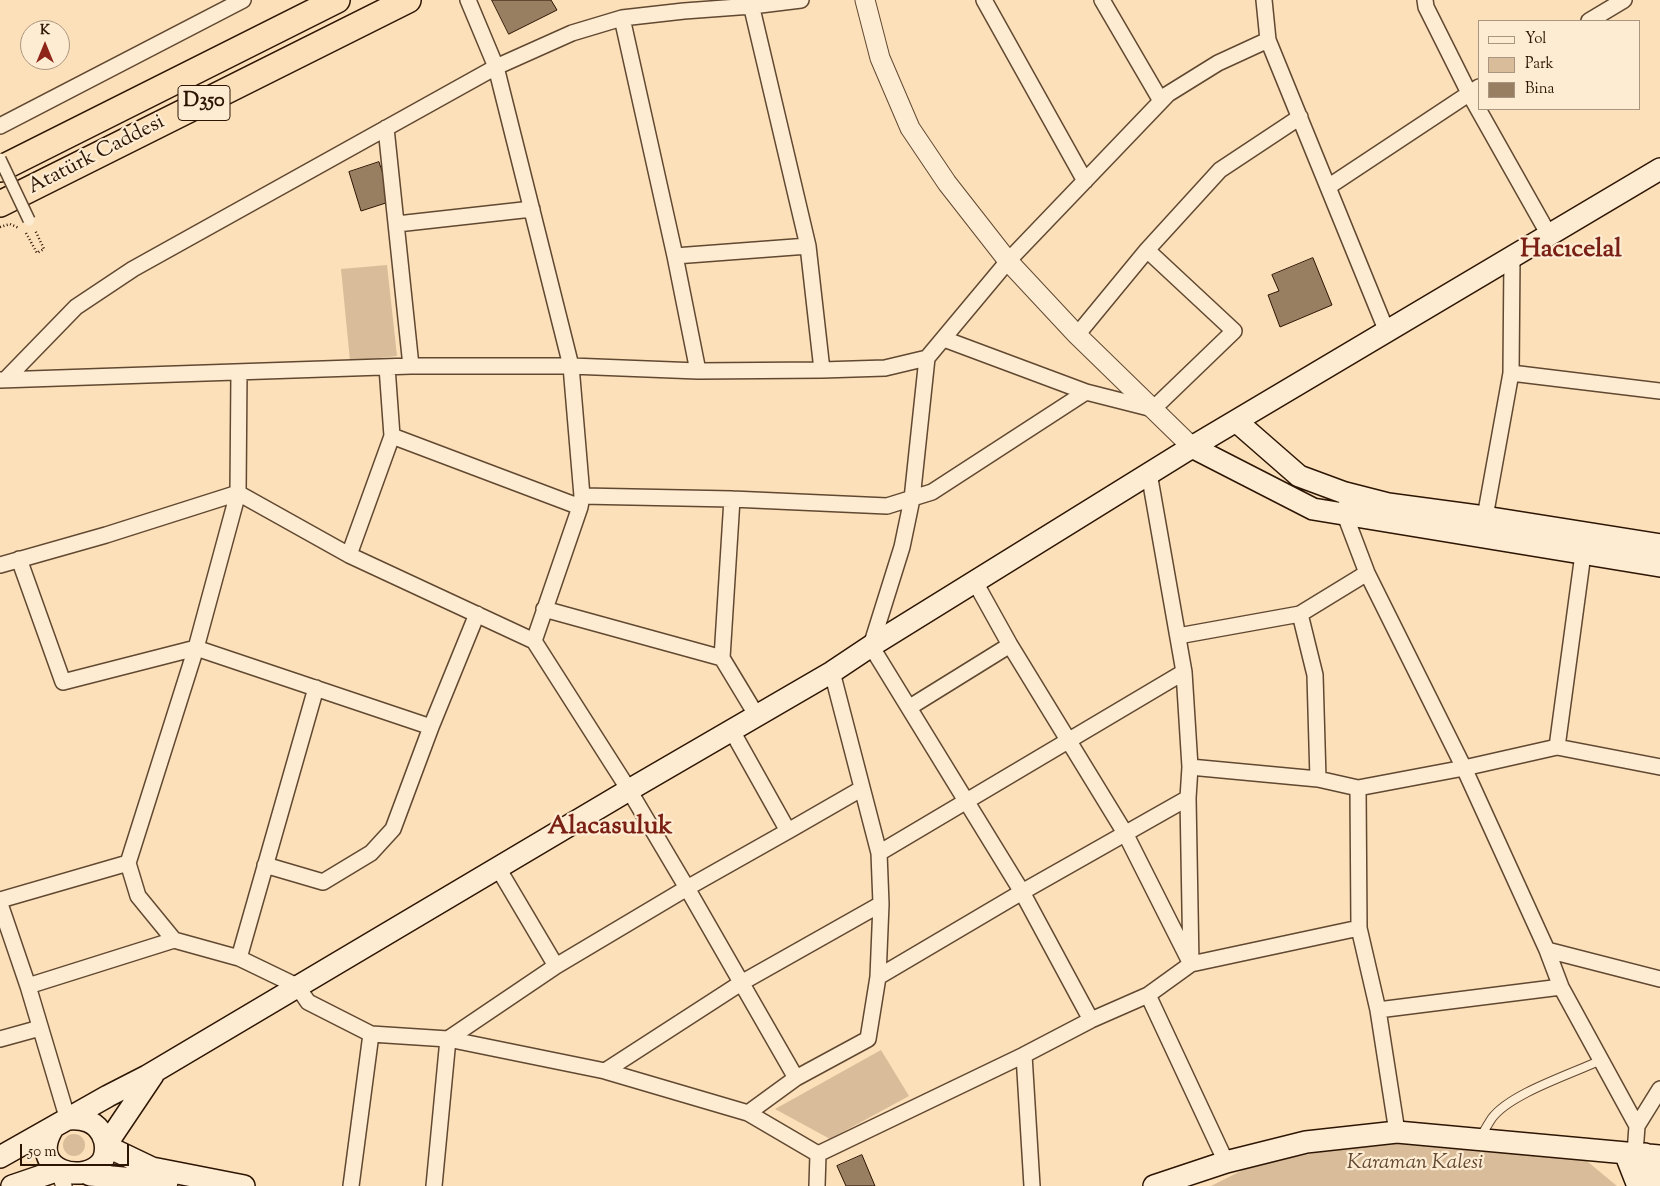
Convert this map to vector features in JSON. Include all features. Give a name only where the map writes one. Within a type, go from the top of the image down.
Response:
[{"type":"highway","name":"Atatürk Caddesi","points":[[0,169],[337,0]]},
{"type":"highway","name":"Atatürk Caddesi","points":[[0,204],[408,0]]},
{"type":"main road","points":[[0,1157],[156,1071],[629,790],[832,672],[1149,473],[1660,169]]},
{"type":"main road","points":[[1236,421],[1300,476],[1344,493],[1388,504],[1485,517],[1660,545]]},
{"type":"main road","points":[[1192,447],[1313,509],[1660,566]]},
{"type":"main road","points":[[106,1146],[156,1071]]},
{"type":"main road","points":[[12,1186],[60,1177],[82,1178],[97,1169],[102,1162],[106,1146],[103,1136],[93,1124],[79,1118],[63,1122],[48,1136],[46,1155],[60,1177]]},
{"type":"main road","points":[[1154,1186],[1226,1162],[1306,1142],[1397,1132],[1641,1154]]},
{"type":"main road","points":[[106,1146],[152,1168],[244,1186]]},
{"type":"main road","points":[[1638,1186],[1641,1154]]},
{"type":"main road","points":[[1641,1154],[1658,1186]]},
{"type":"main road","points":[[1193,1186],[1226,1162]]},
{"type":"main road","points":[[90,1174],[231,1186]]},
{"type":"street","points":[[0,126],[243,0]]},
{"type":"street","points":[[468,0],[496,67],[571,366],[581,502],[534,641]]},
{"type":"street","points":[[3,380],[76,307],[132,269],[496,67],[572,33],[622,18],[751,3],[801,0]]},
{"type":"street","points":[[865,0],[880,58],[910,128],[947,183],[1008,261],[1078,335],[1192,447]]},
{"type":"street","points":[[984,0],[1085,181]]},
{"type":"street","points":[[1102,0],[1161,101]]},
{"type":"street","points":[[1264,0],[1268,40],[1386,332]]},
{"type":"street","points":[[1328,187],[1474,90],[1426,7],[1425,0]]},
{"type":"street","points":[[1591,20],[1624,0]]},
{"type":"street","points":[[751,3],[808,246],[822,370]]},
{"type":"street","points":[[622,18],[675,256],[698,372]]},
{"type":"street","points":[[3,380],[411,366],[571,366],[698,372],[822,370],[885,368],[927,358],[1008,261],[1168,94],[1218,63],[1268,40]]},
{"type":"street","points":[[1484,110],[1549,235]]},
{"type":"street","points":[[1078,335],[1147,250],[1220,170],[1300,116]]},
{"type":"street","points":[[386,128],[411,366]]},
{"type":"street","points":[[0,159],[29,220]]},
{"type":"street","points":[[397,224],[532,209]]},
{"type":"street","points":[[675,256],[808,246]]},
{"type":"street","points":[[1147,250],[1234,331],[1153,409]]},
{"type":"street","points":[[1485,517],[1511,373],[1512,257]]},
{"type":"street","points":[[944,339],[1086,392],[1153,409]]},
{"type":"street","points":[[927,358],[912,499],[902,547],[871,646],[1022,892],[1092,1020]]},
{"type":"street","points":[[350,555],[392,436],[387,367]]},
{"type":"street","points":[[174,940],[138,896],[128,863],[196,648],[238,493],[239,372]]},
{"type":"street","points":[[1511,373],[1660,391]]},
{"type":"street","points":[[392,436],[581,502],[732,499],[887,506],[932,492],[1086,392]]},
{"type":"street","points":[[1149,473],[1184,672],[1190,767],[1188,798],[1190,964]]},
{"type":"street","points":[[0,564],[106,535],[238,493],[350,555],[534,641],[629,790],[796,1078]]},
{"type":"street","points":[[1344,493],[1345,515],[1367,573],[1464,768],[1547,950],[1561,987],[1637,1126],[1641,1154]]},
{"type":"street","points":[[732,499],[722,658],[757,716]]},
{"type":"street","points":[[1558,747],[1583,554]]},
{"type":"street","points":[[19,559],[63,682],[196,648],[431,727]]},
{"type":"street","points":[[1178,636],[1300,614],[1367,573]]},
{"type":"street","points":[[974,582],[1125,833],[1190,964]]},
{"type":"street","points":[[544,609],[722,658]]},
{"type":"street","points":[[265,866],[323,882],[371,853],[393,829],[431,727],[477,614]]},
{"type":"street","points":[[1300,614],[1315,675],[1318,779]]},
{"type":"street","points":[[910,707],[1010,644]]},
{"type":"street","points":[[748,1113],[796,1078],[868,1039],[878,977],[881,904],[879,853],[832,672]]},
{"type":"street","points":[[879,853],[1184,672]]},
{"type":"street","points":[[239,958],[316,688]]},
{"type":"street","points":[[732,731],[788,830]]},
{"type":"street","points":[[1190,767],[1318,779],[1358,788],[1464,768],[1558,747],[1660,766]]},
{"type":"street","points":[[1358,788],[1359,928],[1378,1010],[1397,1132]]},
{"type":"street","points":[[448,1039],[556,966],[687,888],[861,789]]},
{"type":"street","points":[[878,977],[1022,892],[1188,798]]},
{"type":"street","points":[[0,900],[128,863]]},
{"type":"street","points":[[498,868],[556,966]]},
{"type":"street","points":[[0,904],[28,986],[63,1122]]},
{"type":"street","points":[[605,1071],[742,983],[881,904]]},
{"type":"street","points":[[818,1154],[1024,1055],[1092,1020],[1148,995],[1190,964],[1359,928]]},
{"type":"street","points":[[28,986],[174,940],[239,958],[297,986],[308,1002],[371,1034],[448,1039],[605,1071],[748,1113],[818,1154]]},
{"type":"street","points":[[1547,950],[1660,979]]},
{"type":"street","points":[[1378,1010],[1561,987]]},
{"type":"street","points":[[1148,995],[1226,1162]]},
{"type":"street","points":[[0,1039],[40,1028]]},
{"type":"street","points":[[351,1186],[371,1034]]},
{"type":"street","points":[[434,1186],[448,1039]]},
{"type":"street","points":[[1024,1055],[1032,1186]]},
{"type":"street","points":[[1637,1126],[1660,1089]]},
{"type":"street","points":[[817,1186],[818,1154]]},
{"type":"lane","points":[[1479,1140],[1493,1116],[1514,1100],[1540,1086],[1601,1060]]},
{"type":"path","points":[[0,227],[10,224],[25,231],[37,253],[44,249],[29,220]]},
{"type":"green space","points":[[387,265],[397,356],[350,361],[341,269]]},
{"type":"green space","points":[[881,1050],[909,1096],[830,1139],[775,1109]]},
{"type":"green space","points":[[74,1134],[82,1137],[85,1145],[82,1153],[74,1156],[66,1153],[63,1145],[66,1137]]},
{"type":"green space","name":"Karaman Kalesi","points":[[1381,1141],[1582,1157],[1617,1186],[1211,1186],[1255,1164]]},
{"type":"building","points":[[492,0],[551,0],[557,10],[509,34]]},
{"type":"building","points":[[379,162],[392,201],[361,211],[349,172]]},
{"type":"building","points":[[1313,258],[1332,305],[1280,327],[1268,295],[1279,291],[1272,275]]},
{"type":"building","points":[[862,1155],[875,1186],[846,1186],[837,1166]]},
{"type":"district","name":"Hacıcelal","points":[[1571,252]]},
{"type":"district","name":"Alacasuluk","points":[[610,829]]}]
